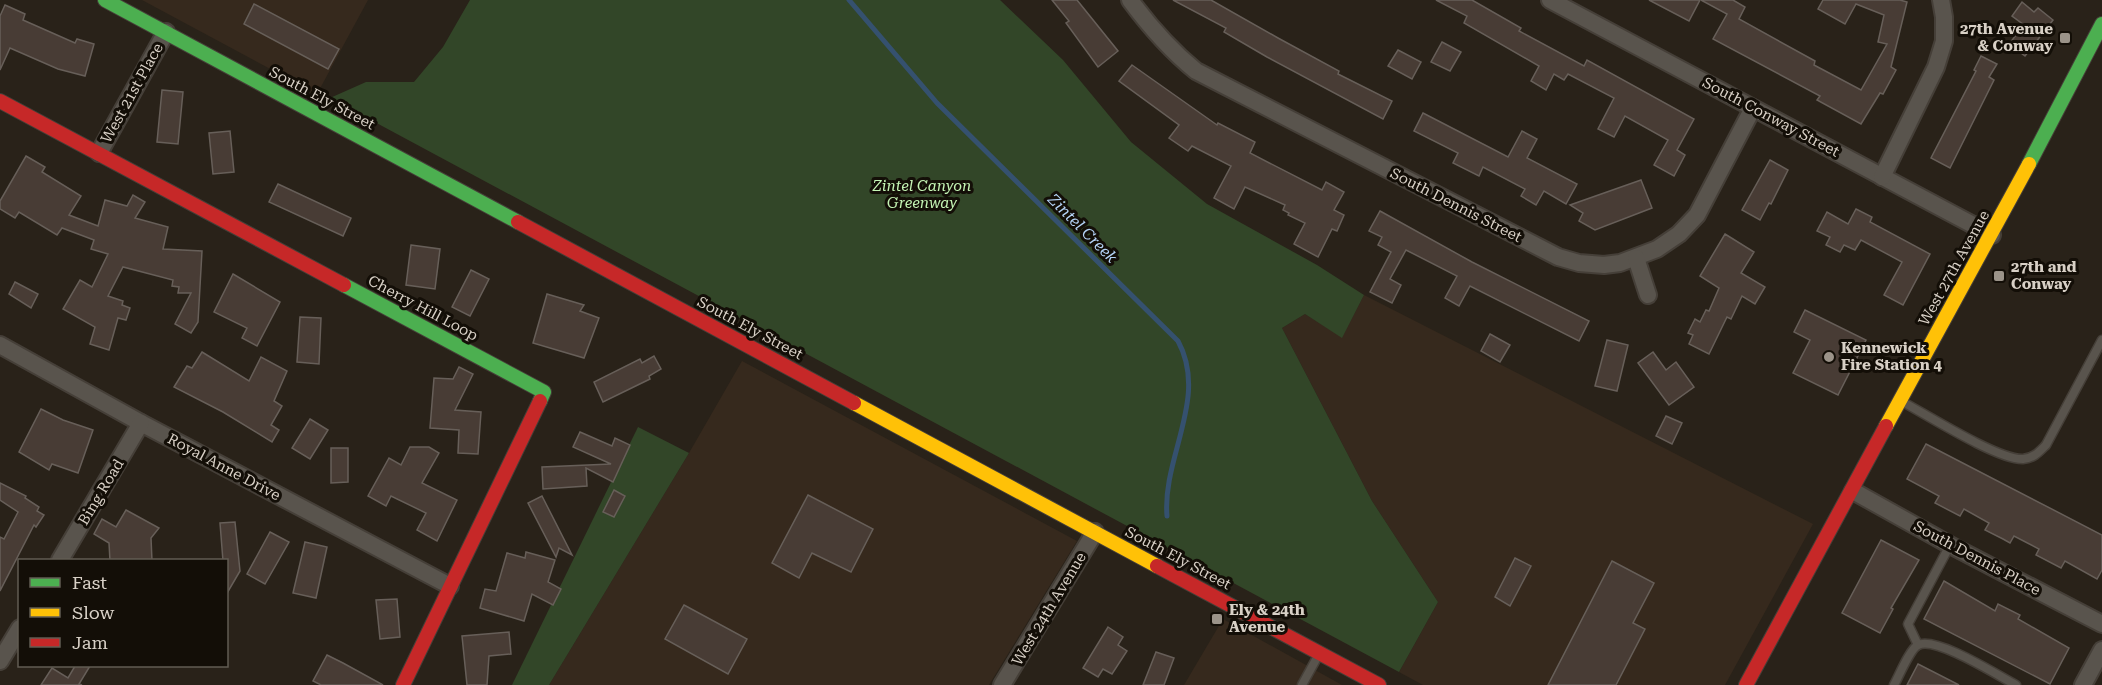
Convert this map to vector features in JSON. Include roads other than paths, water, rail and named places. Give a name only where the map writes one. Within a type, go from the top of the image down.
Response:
[{"type":"street","name":"South Ely Street","points":[[105,0],[1379,685]]},
{"type":"street","name":"South Dennis Street","points":[[1130,0],[1172,51],[1196,71],[1558,257],[1579,263],[1604,265],[1636,258],[1657,249],[1679,234],[1696,215],[1752,108]]},
{"type":"street","name":"South Conway Street","points":[[1550,0],[1992,235]]},
{"type":"street","points":[[1882,177],[1936,67],[1944,41],[1941,0]]},
{"type":"street","name":"West 27th Avenue","points":[[1746,685],[1975,262],[1992,235],[2102,24]]},
{"type":"street","name":"West 21st Place","points":[[99,153],[166,32]]},
{"type":"street","name":"Cherry Hill Loop","points":[[0,101],[544,392],[403,685]]},
{"type":"street","points":[[1636,258],[1648,295]]},
{"type":"street","name":"Royal Anne Drive","points":[[0,345],[141,423],[450,586]]},
{"type":"street","name":"Bing Road","points":[[61,559],[141,423]]},
{"type":"street","name":"South Dennis Place","points":[[1853,491],[1950,545],[2102,624]]},
{"type":"street","name":"West 24th Avenue","points":[[1002,685],[1095,532]]},
{"type":"street","points":[[0,661],[18,631]]},
{"type":"street","points":[[2083,685],[2102,650]]},
{"type":"lane","points":[[1901,400],[2001,456],[2025,459],[2037,455],[2046,445],[2102,340]]},
{"type":"lane","points":[[1918,645],[1908,624],[1950,545]]},
{"type":"lane","points":[[1894,685],[1913,650],[1918,645],[1927,643],[1942,646],[2016,685]]},
{"type":"lane","points":[[1302,685],[1320,653]]},
{"type":"waterway","name":"Zintel Creek","points":[[849,0],[937,103],[1178,341],[1186,362],[1189,384],[1187,406],[1167,494],[1167,516]]},
{"type":"place","name":"27th Avenue & Conway","points":[[2065,38]]},
{"type":"place","name":"27th and Conway","points":[[1999,276]]},
{"type":"place","name":"Kennewick Fire Station 4","points":[[1829,357]]},
{"type":"place","name":"Ely & 24th Avenue","points":[[1217,619]]},
{"type":"park label","name":"Zintel Canyon Greenway","points":[[922,194]]}]
